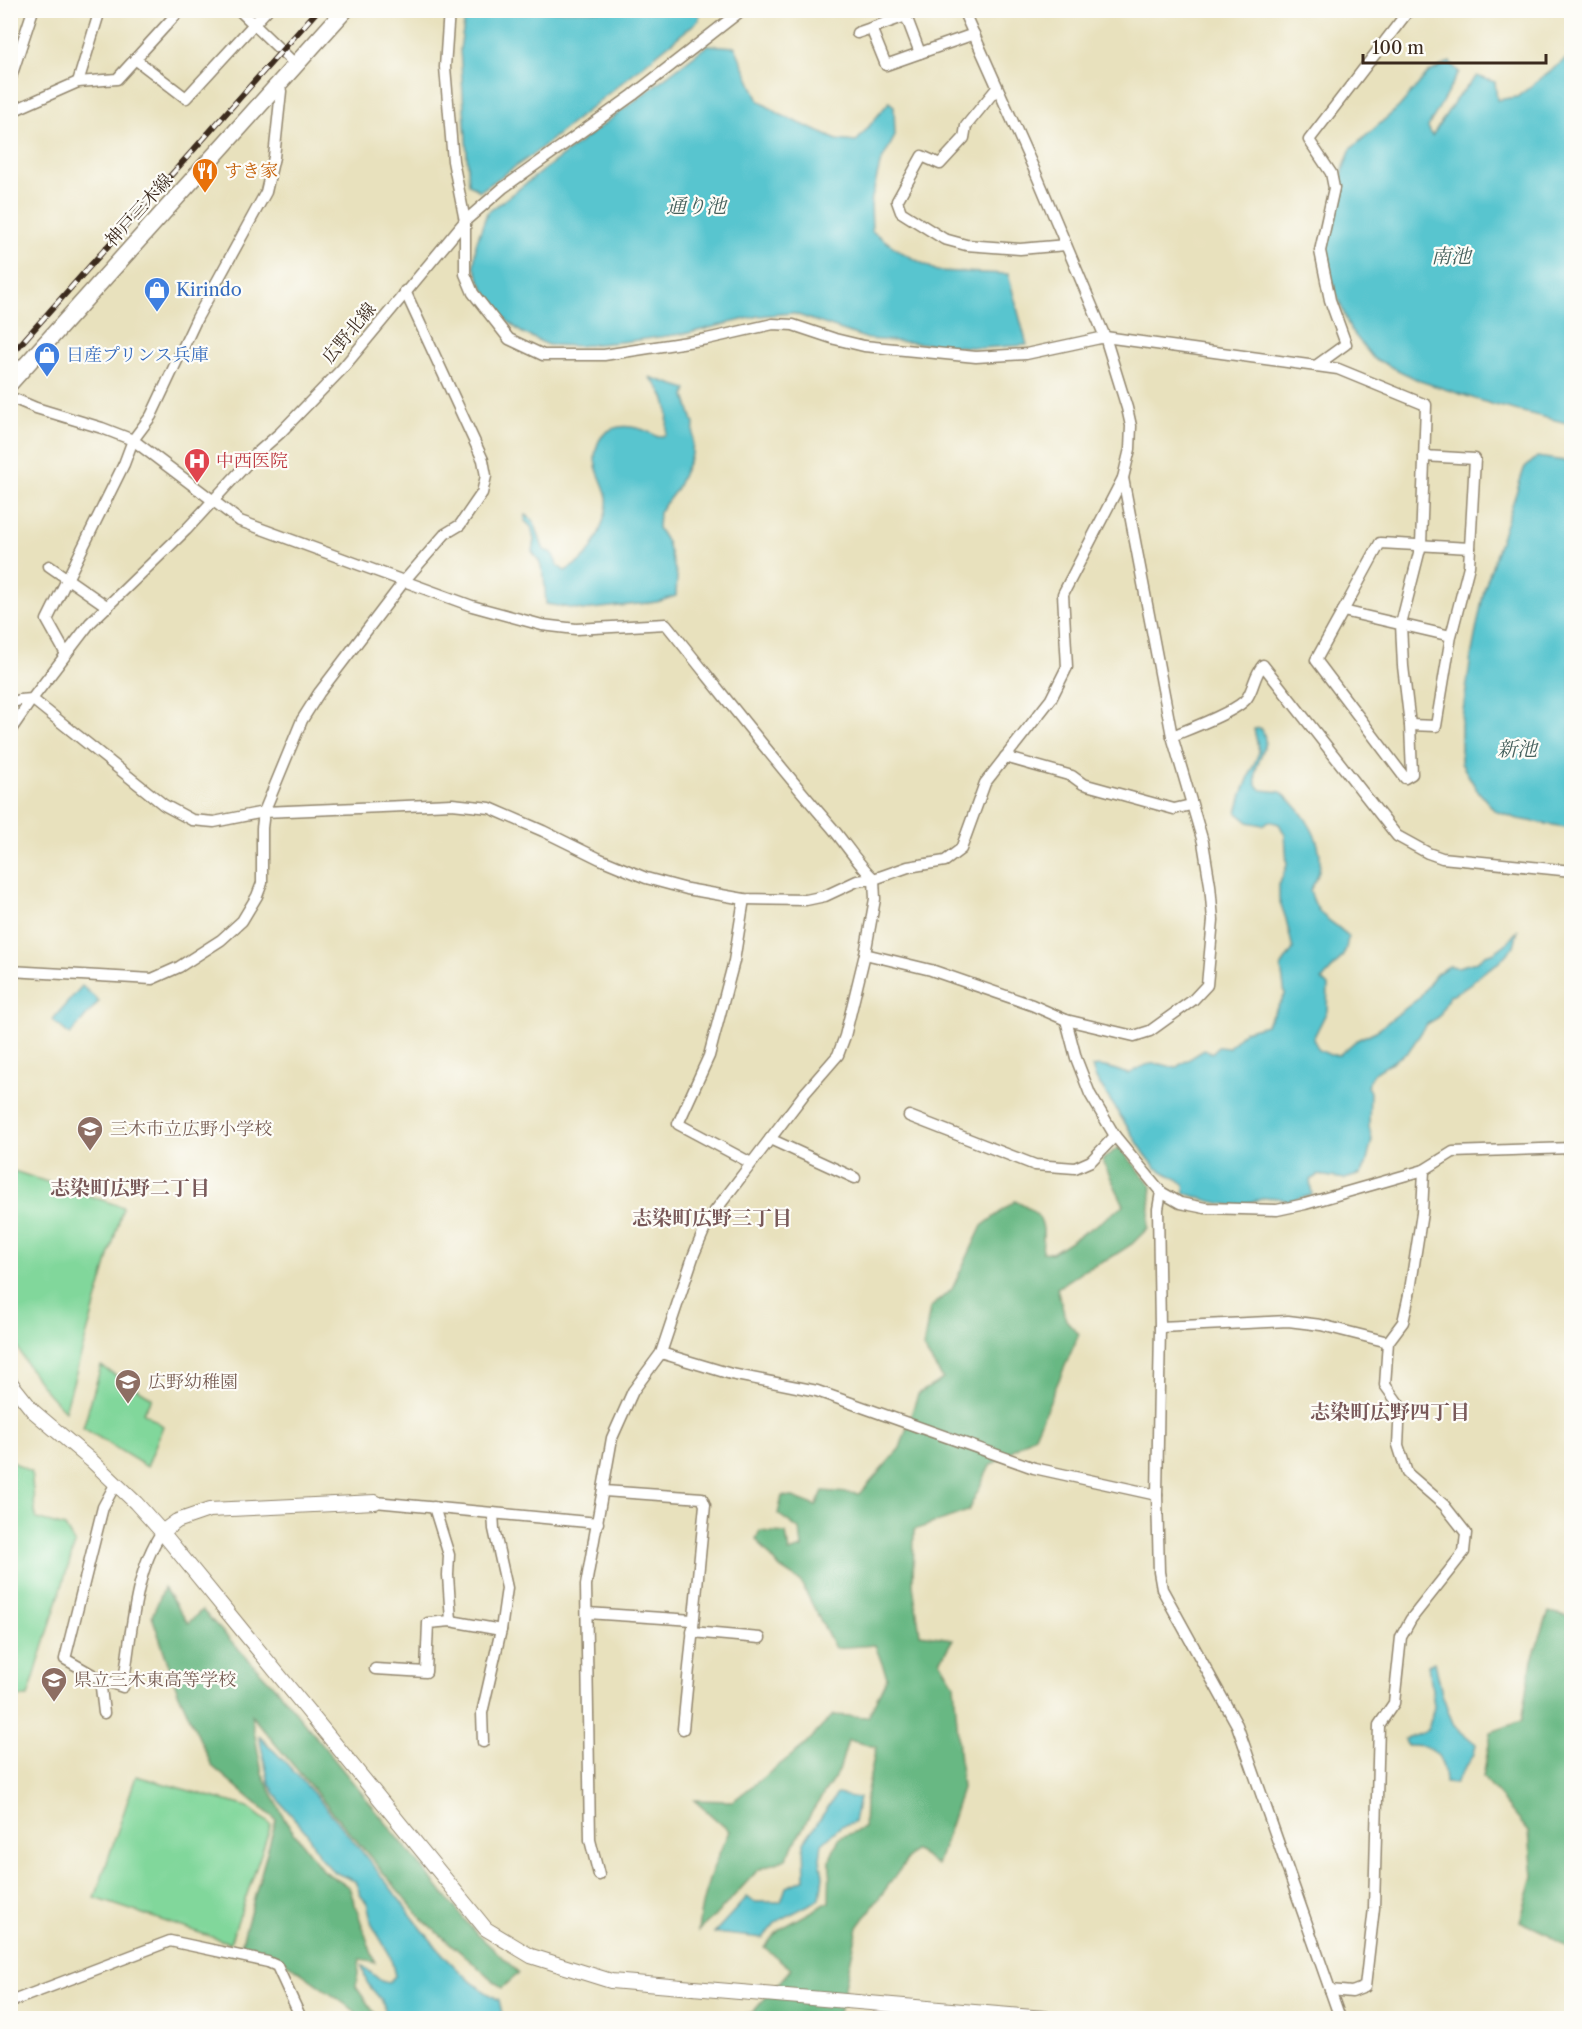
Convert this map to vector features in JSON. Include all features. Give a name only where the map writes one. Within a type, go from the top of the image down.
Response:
[{"type":"main road","name":"神戸三木線","points":[[10,383],[345,10]]},
{"type":"street","points":[[10,80],[33,10]]},
{"type":"street","points":[[78,82],[100,10]]},
{"type":"street","points":[[10,112],[78,82],[117,79],[180,10]]},
{"type":"street","points":[[239,10],[296,65]]},
{"type":"street","points":[[135,59],[186,98],[267,10]]},
{"type":"street","points":[[449,10],[445,67],[453,161],[465,221],[465,273],[473,293],[508,339],[543,355],[615,354],[707,339],[772,324],[793,325],[864,346],[976,357],[1026,354],[1105,337],[1338,369],[1426,405],[1421,544],[1401,624],[1412,774],[1405,778],[1316,660],[1380,543],[1421,544],[1470,548]]},
{"type":"street","name":"広野北線","points":[[10,731],[90,623],[186,530],[256,453],[280,433],[342,369],[465,221],[503,188],[633,95],[742,10]]},
{"type":"street","points":[[10,703],[32,699],[164,805],[192,820],[214,822],[264,812],[452,804],[490,808],[543,831],[600,860],[646,878],[687,889],[744,899],[806,900],[825,896],[857,881],[874,879],[908,867],[945,861],[961,849],[985,783],[1051,699],[1067,666],[1064,594],[1123,478],[1130,449],[1131,426],[1105,337],[963,10]]},
{"type":"street","points":[[1317,365],[1346,344],[1330,300],[1320,250],[1334,188],[1331,173],[1309,140],[1409,10]]},
{"type":"street","points":[[857,33],[906,16],[920,53]]},
{"type":"street","points":[[871,28],[886,65],[974,34]]},
{"type":"street","points":[[66,654],[46,620],[124,464],[133,440],[151,416],[197,318],[266,192],[274,157],[280,91],[276,87]]},
{"type":"street","points":[[997,88],[966,126],[964,138],[940,164],[922,156],[897,201],[901,212],[944,239],[966,245],[1020,249],[1066,245]]},
{"type":"street","points":[[10,971],[152,979],[179,967],[221,940],[242,921],[257,896],[262,883],[264,812],[302,720],[319,693],[405,580],[445,534],[460,525],[482,493],[486,476],[483,460],[405,291]]},
{"type":"street","points":[[10,397],[36,408],[133,440],[240,521],[472,606],[542,625],[576,629],[666,624],[832,828],[859,865],[874,879],[875,899],[865,954],[845,1036],[838,1055],[805,1093],[709,1219],[694,1254],[661,1353],[633,1391],[612,1438],[586,1585],[591,1840],[599,1875]]},
{"type":"street","points":[[1410,725],[1436,726],[1451,636],[1469,566],[1475,459],[1424,456]]},
{"type":"street","points":[[865,954],[931,970],[1032,1005],[1066,1020],[1134,1036],[1150,1030],[1193,1000],[1207,985],[1213,920],[1210,885],[1203,843],[1172,736],[1123,478]]},
{"type":"street","points":[[49,566],[108,607]]},
{"type":"street","points":[[1343,611],[1451,636]]},
{"type":"street","points":[[1172,736],[1238,706],[1248,698],[1257,671],[1263,665],[1397,836],[1442,858],[1572,871]]},
{"type":"street","points":[[1005,757],[1071,776],[1083,784],[1174,808],[1191,805]]},
{"type":"street","points":[[744,899],[734,961],[709,1056],[678,1124],[751,1163]]},
{"type":"street","points":[[1066,1020],[1076,1058],[1090,1094],[1115,1136],[1161,1192],[1180,1203],[1205,1208],[1277,1210],[1424,1170],[1453,1152],[1572,1148]]},
{"type":"street","points":[[909,1116],[1035,1165],[1075,1168],[1091,1161],[1115,1136]]},
{"type":"street","points":[[770,1139],[855,1178]]},
{"type":"street","points":[[1330,1990],[1352,1992],[1365,1987],[1374,1908],[1379,1725],[1394,1703],[1401,1636],[1411,1619],[1464,1552],[1466,1533],[1444,1505],[1407,1473],[1398,1445],[1400,1406],[1385,1385],[1388,1342],[1403,1322],[1410,1290],[1422,1213],[1424,1170]]},
{"type":"street","points":[[1161,1192],[1158,1209],[1160,1327],[1157,1495],[1162,1589],[1237,1725],[1340,2019]]},
{"type":"street","points":[[1160,1327],[1288,1321],[1321,1326],[1388,1342]]},
{"type":"street","points":[[661,1353],[731,1374],[817,1391],[1034,1468],[1157,1495]]},
{"type":"street","points":[[10,1382],[33,1412],[93,1462],[136,1503],[162,1532],[486,1929],[531,1956],[611,1981],[1045,2019]]},
{"type":"street","points":[[116,1484],[103,1507],[65,1659],[100,1679],[123,1687],[141,1576],[152,1546],[162,1532],[177,1521],[209,1510],[375,1502],[598,1523]]},
{"type":"street","points":[[604,1491],[702,1498],[705,1505],[683,1728]]},
{"type":"street","points":[[434,1507],[450,1555],[448,1575],[451,1621]]},
{"type":"street","points":[[483,1742],[482,1713],[501,1630],[507,1588],[494,1529],[493,1513]]},
{"type":"street","points":[[587,1613],[693,1626],[760,1638]]},
{"type":"street","points":[[375,1668],[426,1672],[428,1623],[451,1621],[501,1630]]},
{"type":"street","points":[[100,1679],[104,1713]]},
{"type":"street","points":[[10,2002],[170,1941],[268,1962],[277,1966],[300,2019]]},
{"type":"green space","points":[[1119,1147],[1152,1186],[1148,1228],[1132,1244],[1057,1288],[1066,1320],[1079,1334],[1035,1435],[990,1466],[968,1511],[914,1530],[913,1585],[920,1634],[953,1639],[940,1661],[954,1684],[962,1789],[937,1865],[914,1850],[858,1927],[838,2018],[734,2018],[753,2012],[791,1969],[764,1947],[780,1929],[829,1902],[830,1859],[839,1838],[864,1828],[865,1801],[876,1747],[848,1740],[839,1771],[813,1810],[786,1859],[758,1870],[698,1931],[709,1880],[729,1831],[694,1800],[733,1801],[805,1745],[833,1715],[868,1717],[887,1677],[875,1645],[835,1648],[800,1581],[780,1568],[756,1539],[760,1531],[786,1533],[789,1552],[802,1548],[800,1530],[778,1514],[782,1496],[793,1497],[816,1506],[823,1491],[860,1494],[900,1448],[918,1394],[943,1379],[923,1348],[930,1308],[952,1289],[982,1226],[1015,1201],[1037,1215],[1043,1233],[1042,1252],[1052,1253],[1124,1205],[1102,1160]]},
{"type":"green space","points":[[14,1171],[123,1207],[65,1411],[34,1374],[11,1332],[10,1191]]},
{"type":"green space","points":[[101,1366],[152,1398],[143,1412],[163,1426],[147,1467],[83,1428]]},
{"type":"green space","points":[[11,1461],[31,1472],[36,1519],[65,1527],[75,1544],[28,1697],[11,1697]]},
{"type":"green space","points":[[164,1588],[188,1623],[202,1610],[281,1694],[473,1930],[519,1973],[502,1988],[423,1920],[251,1715],[262,1773],[286,1822],[323,1871],[349,1887],[375,1963],[360,1959],[356,1987],[378,2018],[354,2018],[356,2012],[280,1958],[240,1949],[276,1820],[212,1766],[177,1690],[152,1616]]},
{"type":"green space","points":[[1549,1612],[1571,1617],[1571,1951],[1550,1935],[1520,1921],[1533,1877],[1529,1832],[1483,1777],[1491,1732],[1522,1721],[1532,1660]]},
{"type":"green space","points":[[136,1776],[248,1807],[271,1825],[230,1943],[95,1898]]},
{"type":"water","points":[[699,10],[699,20],[535,153],[480,191],[469,184],[460,49],[466,11]]},
{"type":"water","name":"通り池","points":[[708,45],[735,47],[759,101],[781,115],[837,140],[856,142],[889,102],[894,106],[895,136],[880,164],[871,202],[872,231],[901,252],[937,271],[1008,274],[1027,345],[982,348],[868,339],[792,313],[758,316],[689,333],[630,341],[578,346],[548,345],[521,332],[497,312],[474,266],[476,244],[487,213]]},
{"type":"water","name":"南池","points":[[1571,55],[1571,424],[1491,404],[1420,381],[1373,358],[1350,329],[1332,282],[1326,242],[1344,167],[1351,149],[1399,107],[1429,72],[1450,62],[1459,72],[1428,127],[1432,136],[1456,99],[1477,76],[1495,82],[1497,100],[1517,97]]},
{"type":"water","points":[[649,377],[687,389],[685,396],[694,424],[692,454],[676,490],[659,512],[658,528],[667,542],[677,576],[676,596],[657,602],[583,610],[546,604],[544,576],[539,561],[532,551],[534,540],[531,527],[525,521],[526,515],[535,526],[544,550],[552,553],[558,566],[565,571],[587,555],[601,527],[607,504],[606,493],[595,458],[602,436],[618,427],[638,428],[658,437],[666,435],[668,418],[666,403],[660,390]]},
{"type":"water","name":"新池","points":[[1537,457],[1571,462],[1571,828],[1518,819],[1495,811],[1477,790],[1461,763],[1461,724],[1484,590],[1524,469]]},
{"type":"water","points":[[1260,728],[1265,743],[1256,770],[1256,785],[1262,790],[1281,792],[1306,819],[1320,853],[1317,877],[1310,890],[1313,900],[1321,913],[1348,936],[1343,956],[1322,980],[1328,986],[1327,1011],[1313,1039],[1319,1050],[1330,1055],[1339,1055],[1357,1040],[1376,1031],[1419,998],[1436,974],[1449,966],[1458,967],[1476,962],[1485,955],[1495,952],[1518,930],[1514,946],[1498,963],[1479,975],[1467,987],[1449,996],[1439,1017],[1427,1024],[1408,1052],[1373,1074],[1367,1086],[1370,1092],[1369,1127],[1372,1140],[1366,1165],[1361,1174],[1345,1179],[1318,1175],[1310,1180],[1312,1195],[1286,1201],[1269,1198],[1241,1205],[1229,1205],[1185,1193],[1184,1185],[1179,1180],[1156,1168],[1095,1077],[1092,1067],[1106,1067],[1129,1074],[1151,1064],[1162,1064],[1175,1068],[1204,1050],[1212,1053],[1218,1047],[1228,1048],[1245,1031],[1266,1025],[1285,995],[1281,967],[1293,949],[1279,899],[1279,885],[1287,865],[1285,835],[1279,824],[1269,821],[1263,825],[1248,822],[1237,813],[1259,752],[1254,729]]},
{"type":"water","points":[[82,986],[99,1001],[70,1035],[52,1020]]},
{"type":"water","points":[[1435,1662],[1442,1694],[1454,1726],[1476,1744],[1474,1754],[1455,1784],[1445,1783],[1443,1766],[1431,1749],[1407,1745],[1405,1740],[1428,1730],[1434,1707],[1429,1665]]},
{"type":"water","points":[[259,1736],[325,1806],[436,1947],[465,1976],[499,2000],[503,2018],[385,2018],[384,2006],[366,1980],[362,1965],[381,1981],[388,1983],[395,1976],[390,1955],[372,1925],[367,1903],[361,1896],[355,1881],[334,1872],[319,1856],[307,1833],[280,1802],[269,1783]]},
{"type":"water","points":[[837,1794],[859,1798],[854,1822],[841,1826],[822,1843],[820,1859],[823,1876],[820,1899],[776,1922],[763,1938],[714,1933],[747,1897],[754,1902],[781,1902],[786,1887],[805,1879],[804,1842]]},
{"type":"railway","points":[[10,356],[318,10]]},
{"type":"place","name":"すき家","points":[[205,194]]},
{"type":"place","name":"Kirindo","points":[[157,313]]},
{"type":"place","name":"日産プリンス兵庫","points":[[47,378]]},
{"type":"place","name":"中西医院","points":[[197,484]]},
{"type":"place","name":"三木市立広野小学校","points":[[90,1152]]},
{"type":"place","name":"広野幼稚園","points":[[128,1405]]},
{"type":"place","name":"県立三木東高等学校","points":[[54,1703]]},
{"type":"district","name":"志染町広野二丁目","points":[[130,1188]]},
{"type":"district","name":"志染町広野三丁目","points":[[712,1218]]},
{"type":"district","name":"志染町広野四丁目","points":[[1390,1412]]}]
